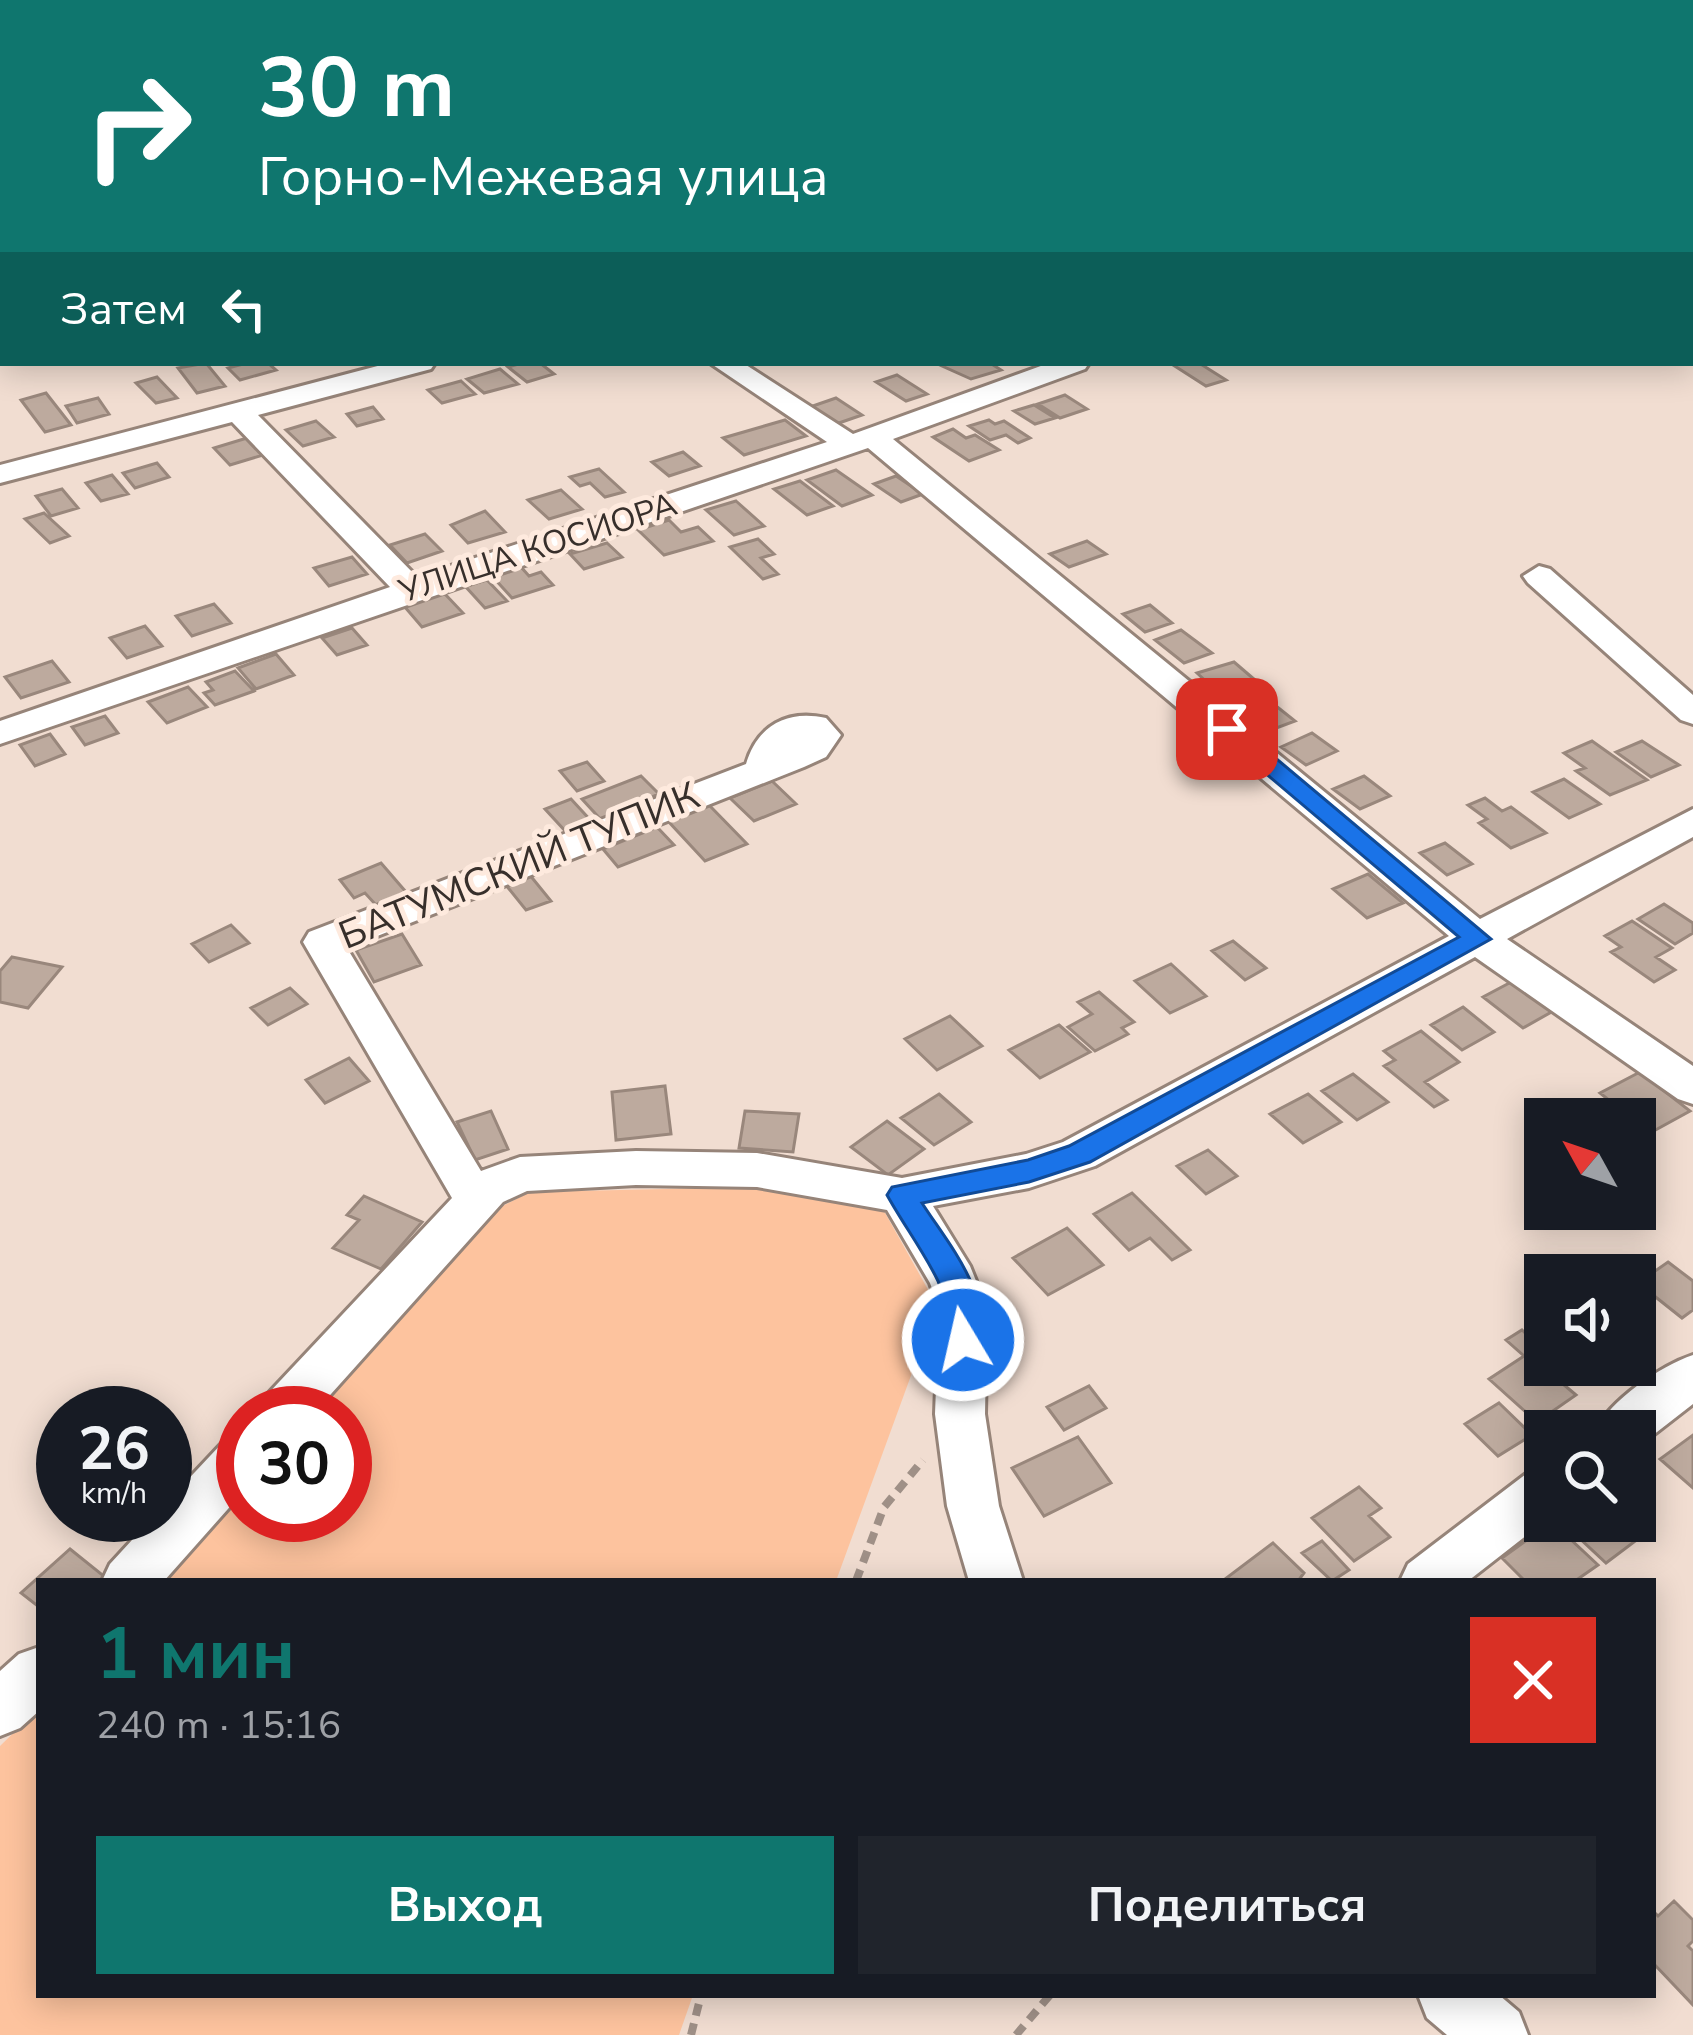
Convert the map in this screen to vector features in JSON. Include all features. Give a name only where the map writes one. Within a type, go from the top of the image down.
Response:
[{"type":"street","points":[[0,474],[410,366]]},
{"type":"street","points":[[729,366],[860,441],[1478,939],[1693,1088]]},
{"type":"street","name":"УЛИЦА КОСИОРА","points":[[0,734],[1068,366]]},
{"type":"street","points":[[238,412],[411,590]]},
{"type":"street","points":[[1539,576],[1693,713]]},
{"type":"street","name":"БАТУМСКИЙ ТУПИК","points":[[487,1190],[466,1185],[323,942],[778,762]]},
{"type":"street","points":[[307,1386],[487,1190],[520,1174],[636,1168],[757,1170],[902,1195],[1029,1171],[1079,1154],[1693,820]]},
{"type":"street","points":[[902,1195],[953,1279],[963,1307],[961,1414],[973,1506],[995,1578]]},
{"type":"street","points":[[1649,1410],[1693,1376]]},
{"type":"street","points":[[132,1578],[216,1486]]},
{"type":"street","points":[[1431,1578],[1524,1506]]},
{"type":"street","points":[[0,1709],[36,1675]]},
{"type":"street","points":[[1453,1998],[1496,2035]]},
{"type":"path","points":[[857,1578],[884,1507],[961,1414]]},
{"type":"path","points":[[691,2035],[700,1998]]},
{"type":"path","points":[[1016,2035],[1047,1998]]},
{"type":"shaded area","points":[[757,1187],[884,1211],[931,1295],[932,1318],[837,1578],[163,1578],[216,1518],[216,1542],[372,1542],[372,1386],[334,1386],[489,1213],[530,1192]]},
{"type":"shaded area","points":[[36,1711],[36,1998],[692,1998],[679,2035],[0,2035],[0,1746]]},
{"type":"building","points":[[208,366],[225,386],[197,393],[178,368]]},
{"type":"building","points":[[271,366],[276,370],[240,380],[228,368]]},
{"type":"building","points":[[544,366],[554,374],[527,382],[508,367]]},
{"type":"building","points":[[942,366],[1001,370],[971,379]]},
{"type":"building","points":[[1175,366],[1204,366],[1226,380],[1206,386]]},
{"type":"building","points":[[500,369],[518,384],[484,393],[467,379]]},
{"type":"building","points":[[897,375],[927,394],[906,401],[876,382]]},
{"type":"building","points":[[157,377],[177,398],[156,403],[136,383]]},
{"type":"building","points":[[461,381],[475,394],[442,403],[428,390]]},
{"type":"building","points":[[46,393],[71,425],[45,432],[21,400]]},
{"type":"building","points":[[1065,395],[1087,409],[1060,418],[1038,404]]},
{"type":"building","points":[[98,398],[109,414],[77,423],[66,406]]},
{"type":"building","points":[[836,398],[862,415],[836,424],[810,407]]},
{"type":"building","points":[[1034,405],[1055,418],[1035,424],[1014,411]]},
{"type":"building","points":[[373,407],[383,419],[357,426],[347,414]]},
{"type":"building","points":[[785,420],[806,436],[744,455],[723,438]]},
{"type":"building","points":[[316,421],[334,437],[303,446],[286,430]]},
{"type":"building","points":[[1004,421],[1030,438],[1018,443],[1006,435],[990,440],[969,426]]},
{"type":"building","points":[[953,429],[966,438],[975,435],[999,450],[969,461],[933,437]]},
{"type":"building","points":[[247,438],[263,455],[230,465],[214,448]]},
{"type":"building","points":[[683,452],[700,466],[669,476],[652,462]]},
{"type":"building","points":[[157,463],[169,477],[135,488],[123,473]]},
{"type":"building","points":[[599,469],[624,492],[605,497],[590,483],[580,486],[570,477]]},
{"type":"building","points":[[836,470],[872,495],[842,506],[807,480]]},
{"type":"building","points":[[112,475],[128,494],[101,501],[86,483]]},
{"type":"building","points":[[896,476],[923,494],[901,502],[874,484]]},
{"type":"building","points":[[800,481],[833,506],[807,515],[774,489]]},
{"type":"building","points":[[62,489],[78,508],[51,516],[36,496]]},
{"type":"building","points":[[561,490],[582,509],[549,519],[528,500]]},
{"type":"building","points":[[736,501],[764,526],[734,535],[706,510]]},
{"type":"building","points":[[485,511],[505,532],[468,543],[451,525]]},
{"type":"building","points":[[44,513],[69,536],[50,543],[25,519]]},
{"type":"building","points":[[669,520],[681,532],[698,527],[713,541],[664,555],[638,530]]},
{"type":"building","points":[[425,534],[442,551],[407,563],[390,545]]},
{"type":"building","points":[[758,539],[774,554],[761,558],[778,574],[763,579],[730,547]]},
{"type":"building","points":[[1087,541],[1106,554],[1069,567],[1050,554]]},
{"type":"building","points":[[607,543],[622,557],[584,569],[570,554]]},
{"type":"building","points":[[352,557],[367,574],[329,586],[314,568]]},
{"type":"building","points":[[521,567],[529,576],[541,572],[553,585],[512,598],[492,576]]},
{"type":"building","points":[[487,580],[507,601],[485,608],[465,586]]},
{"type":"building","points":[[444,593],[463,613],[422,627],[404,606]]},
{"type":"building","points":[[214,604],[231,623],[192,636],[176,616]]},
{"type":"building","points":[[1150,605],[1172,623],[1145,632],[1123,614]]},
{"type":"building","points":[[145,626],[162,646],[127,658],[110,638]]},
{"type":"building","points":[[352,628],[367,645],[337,655],[322,638]]},
{"type":"building","points":[[1181,630],[1212,653],[1184,663],[1155,640]]},
{"type":"building","points":[[276,654],[294,675],[256,689],[238,668]]},
{"type":"building","points":[[52,661],[69,682],[21,698],[5,677]]},
{"type":"building","points":[[1234,662],[1262,686],[1224,698],[1197,673]]},
{"type":"building","points":[[235,671],[254,691],[215,705],[204,693],[213,690],[206,682]]},
{"type":"building","points":[[188,687],[207,707],[167,723],[148,702]]},
{"type":"building","points":[[1271,702],[1295,721],[1263,733],[1239,715]]},
{"type":"building","points":[[105,716],[118,733],[85,745],[72,727]]},
{"type":"building","points":[[1312,733],[1337,751],[1306,765],[1281,747]]},
{"type":"building","points":[[50,734],[65,754],[35,766],[20,745]]},
{"type":"building","points":[[1592,741],[1647,780],[1610,795],[1576,771],[1585,768],[1564,753]]},
{"type":"building","points":[[1642,741],[1679,765],[1651,777],[1616,752]]},
{"type":"building","points":[[587,762],[604,781],[577,791],[560,771]]},
{"type":"building","points":[[641,776],[659,794],[640,802],[645,807],[604,823],[582,799]]},
{"type":"building","points":[[1364,776],[1390,796],[1360,809],[1333,789]]},
{"type":"building","points":[[1564,779],[1600,804],[1569,818],[1533,792]]},
{"type":"building","points":[[772,781],[796,804],[754,821],[730,798]]},
{"type":"building","points":[[1485,798],[1502,811],[1511,807],[1546,833],[1511,848],[1479,823],[1487,819],[1468,805]]},
{"type":"building","points":[[571,799],[593,823],[567,833],[545,809]]},
{"type":"building","points":[[709,805],[747,844],[705,861],[668,821]]},
{"type":"building","points":[[657,827],[674,845],[618,867],[603,849]]},
{"type":"building","points":[[1445,843],[1472,864],[1447,875],[1420,853]]},
{"type":"building","points":[[381,863],[406,892],[376,905],[365,893],[354,898],[340,880]]},
{"type":"building","points":[[529,874],[551,901],[526,910],[505,884]]},
{"type":"building","points":[[1368,874],[1403,903],[1367,918],[1333,889]]},
{"type":"building","points":[[1664,904],[1693,923],[1693,933],[1675,944],[1638,919]]},
{"type":"building","points":[[1632,921],[1672,948],[1656,957],[1675,970],[1654,982],[1611,952],[1621,947],[1605,936]]},
{"type":"building","points":[[231,925],[249,943],[209,962],[192,944]]},
{"type":"building","points":[[402,934],[421,965],[374,982],[356,950]]},
{"type":"building","points":[[1233,941],[1266,968],[1245,980],[1212,951]]},
{"type":"building","points":[[12,957],[62,967],[28,1008],[0,1002],[0,971]]},
{"type":"building","points":[[1171,964],[1206,996],[1170,1013],[1135,981]]},
{"type":"building","points":[[1515,980],[1555,1010],[1523,1028],[1483,997]]},
{"type":"building","points":[[290,988],[307,1004],[268,1025],[251,1008]]},
{"type":"building","points":[[1099,992],[1134,1022],[1122,1028],[1128,1034],[1095,1051],[1068,1027],[1092,1014],[1078,1002]]},
{"type":"building","points":[[1463,1007],[1494,1032],[1462,1050],[1431,1025]]},
{"type":"building","points":[[950,1016],[982,1046],[937,1070],[905,1039]]},
{"type":"building","points":[[1059,1025],[1090,1052],[1040,1078],[1009,1050]]},
{"type":"building","points":[[1421,1031],[1459,1062],[1425,1082],[1447,1100],[1434,1107],[1384,1066],[1395,1060],[1384,1051]]},
{"type":"building","points":[[349,1058],[369,1081],[325,1103],[306,1080]]},
{"type":"building","points":[[1640,1072],[1690,1111],[1656,1130],[1656,1098],[1606,1098],[1600,1093]]},
{"type":"building","points":[[1353,1074],[1388,1102],[1357,1120],[1322,1091]]},
{"type":"building","points":[[665,1086],[671,1134],[616,1140],[612,1092]]},
{"type":"building","points":[[939,1094],[971,1122],[934,1145],[901,1118]]},
{"type":"building","points":[[1308,1094],[1341,1122],[1303,1143],[1270,1114]]},
{"type":"building","points":[[491,1111],[508,1149],[475,1160],[457,1122]]},
{"type":"building","points":[[745,1111],[799,1114],[793,1152],[739,1148]]},
{"type":"building","points":[[887,1121],[924,1149],[888,1175],[851,1147]]},
{"type":"building","points":[[1208,1150],[1237,1176],[1206,1194],[1177,1166]]},
{"type":"building","points":[[1132,1193],[1190,1250],[1172,1260],[1150,1238],[1129,1250],[1094,1214]]},
{"type":"building","points":[[364,1196],[422,1222],[381,1269],[333,1248],[359,1220],[347,1215]]},
{"type":"building","points":[[1067,1228],[1103,1265],[1048,1295],[1013,1258]]},
{"type":"building","points":[[1668,1262],[1693,1281],[1693,1310],[1682,1318],[1656,1297],[1656,1270]]},
{"type":"building","points":[[1522,1330],[1524,1356],[1506,1340]]},
{"type":"building","points":[[1524,1356],[1524,1386],[1565,1386],[1576,1395],[1554,1410],[1524,1410],[1489,1379]]},
{"type":"building","points":[[1089,1386],[1106,1408],[1064,1430],[1047,1407]]},
{"type":"building","points":[[1499,1403],[1524,1427],[1524,1440],[1498,1456],[1465,1424]]},
{"type":"building","points":[[1693,1435],[1693,1488],[1660,1459]]},
{"type":"building","points":[[1078,1437],[1111,1483],[1044,1516],[1012,1468]]},
{"type":"building","points":[[1359,1487],[1381,1508],[1369,1516],[1390,1537],[1354,1561],[1312,1518]]},
{"type":"building","points":[[1322,1541],[1349,1570],[1329,1578],[1302,1553]]},
{"type":"building","points":[[1524,1542],[1573,1542],[1598,1565],[1579,1578],[1522,1578],[1502,1558]]},
{"type":"building","points":[[1584,1542],[1634,1542],[1606,1563]]},
{"type":"building","points":[[1273,1543],[1304,1573],[1300,1578],[1226,1578]]},
{"type":"building","points":[[70,1549],[105,1577],[104,1578],[38,1578]]},
{"type":"building","points":[[36,1580],[36,1605],[21,1593]]},
{"type":"building","points":[[1674,1901],[1693,1920],[1693,1941],[1688,1946],[1693,1951],[1693,2005],[1656,1966],[1658,1916]]},
{"type":"route","points":[[963,1340],[963,1307],[953,1279],[902,1195],[1029,1171],[1079,1154],[1478,939],[1227,729]]}]
